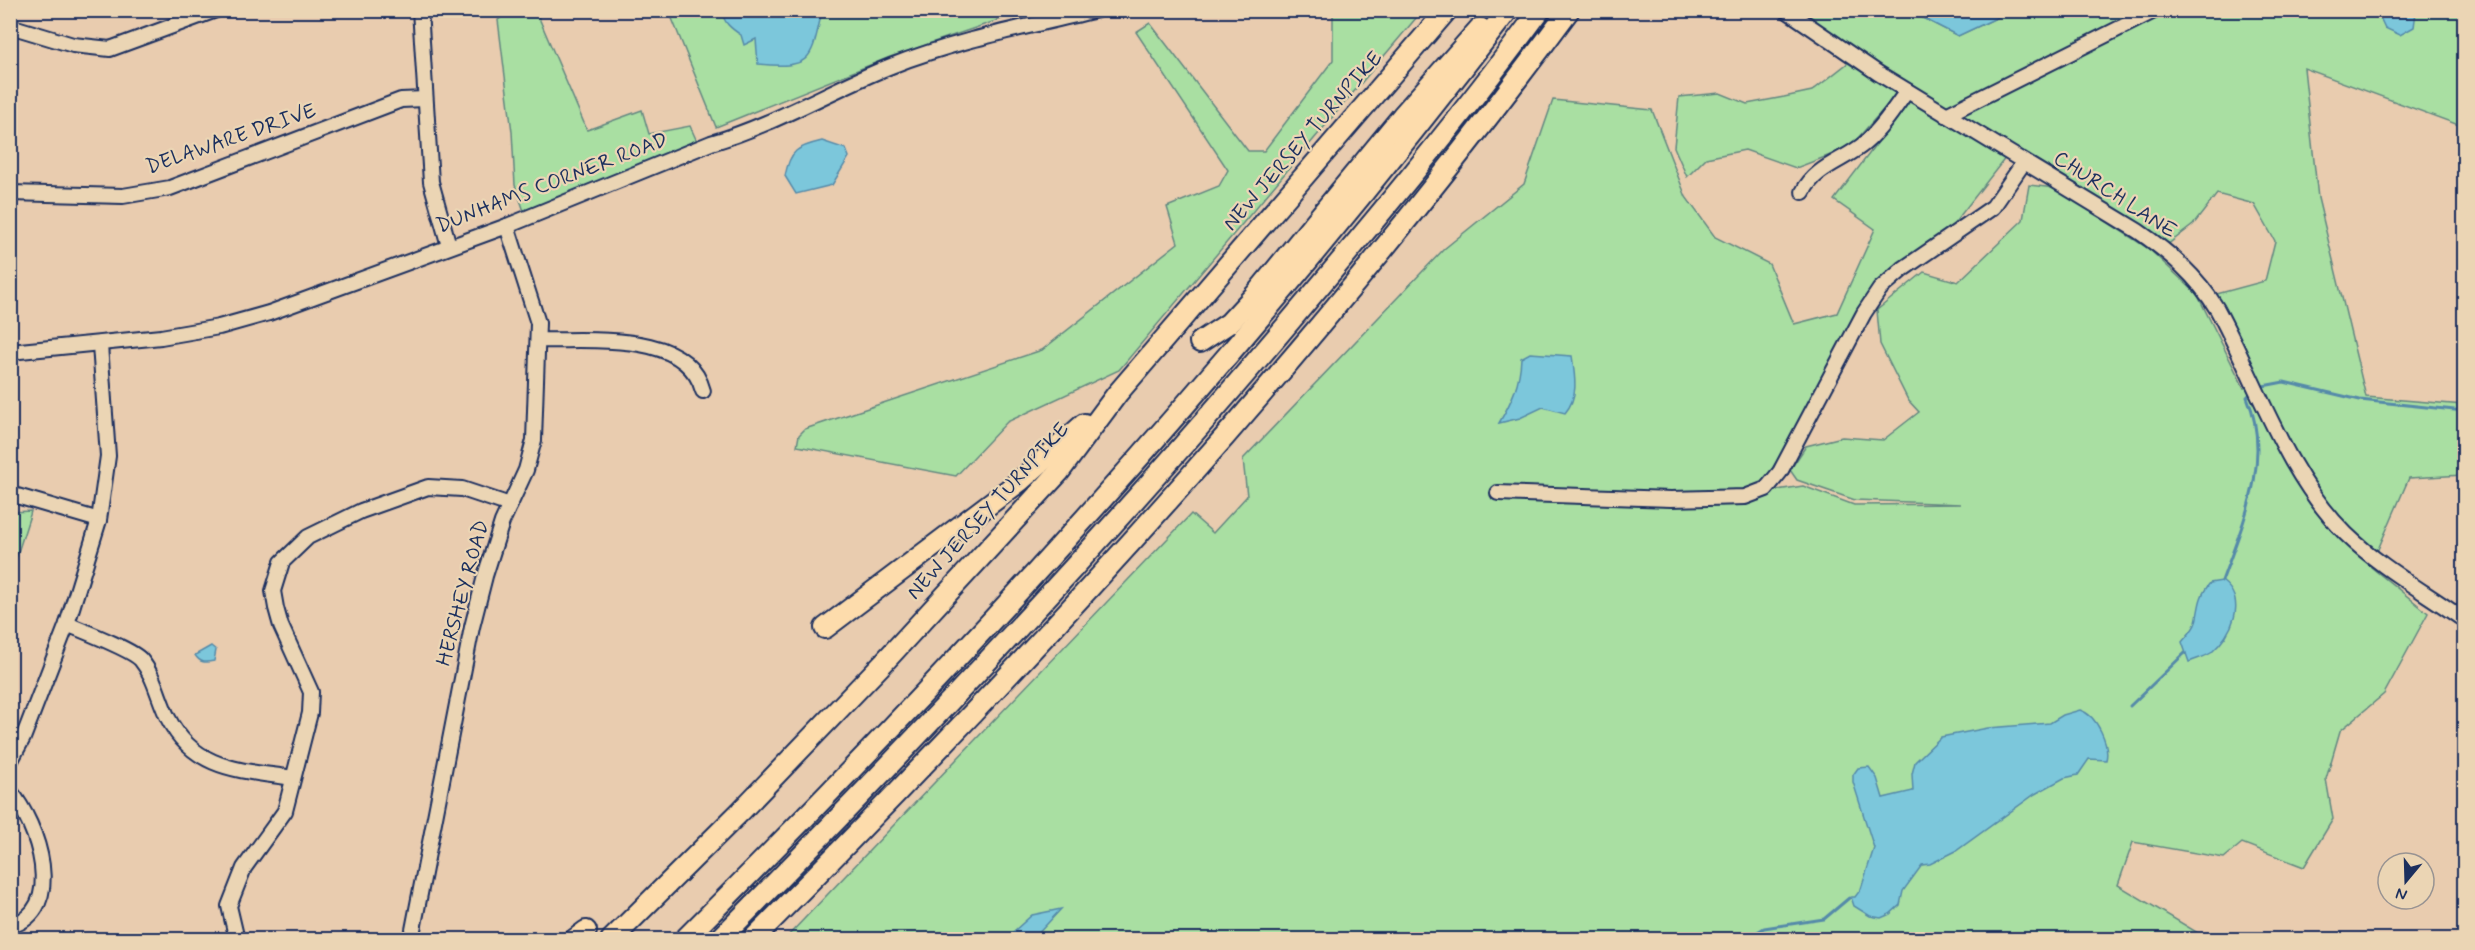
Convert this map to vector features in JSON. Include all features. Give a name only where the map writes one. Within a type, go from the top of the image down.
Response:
[{"type":"highway","name":"NEW JERSEY TURNPIKE","points":[[612,939],[740,812],[985,555],[1059,472],[1117,394],[1447,10]]},
{"type":"highway","points":[[1200,342],[1229,323],[1243,309],[1408,109],[1495,10]]},
{"type":"highway","points":[[684,939],[910,706],[1095,506],[1347,214],[1508,10]]},
{"type":"highway","points":[[719,939],[937,716],[1122,516],[1372,225],[1540,10]]},
{"type":"highway","points":[[752,939],[1028,653],[1206,456],[1381,251],[1569,10]]},
{"type":"highway","points":[[825,628],[1020,481],[1117,394]]},
{"type":"street","points":[[10,26],[73,45],[110,49],[216,10]]},
{"type":"street","points":[[420,10],[431,182],[449,246]]},
{"type":"street","name":"DUNHAMS CORNER ROAD","points":[[10,352],[100,345],[219,327],[269,313],[507,226],[711,143],[740,135],[893,66],[966,40],[1097,10]]},
{"type":"street","name":"CHURCH LANE","points":[[1786,10],[1907,91],[2163,248],[2191,274],[2217,309],[2287,449],[2305,482],[2325,511],[2374,559],[2464,620]]},
{"type":"street","points":[[1946,115],[2156,10]]},
{"type":"street","points":[[1803,192],[1810,179],[1819,171],[1850,154],[1866,142],[1907,91]]},
{"type":"street","name":"DELAWARE DRIVE","points":[[10,193],[123,196],[170,188],[401,100],[425,99]]},
{"type":"street","points":[[1498,493],[1671,499],[1745,497],[1766,489],[1780,472],[1864,314],[1880,289],[1903,268],[1993,207],[2024,162]]},
{"type":"street","name":"HERSHEY ROAD","points":[[411,939],[472,627],[485,576],[510,505],[526,470],[534,440],[538,323],[507,226]]},
{"type":"street","points":[[538,340],[641,344],[664,349],[681,357],[692,367],[700,378],[703,391]]},
{"type":"street","points":[[10,762],[23,738],[67,624],[99,520],[108,456],[100,345]]},
{"type":"street","points":[[237,939],[229,906],[244,868],[285,811],[310,713],[310,692],[281,626],[276,608],[273,591],[282,562],[308,537],[361,511],[428,487],[462,489],[510,505]]},
{"type":"street","points":[[17,496],[99,520]]},
{"type":"street","points":[[67,624],[140,657],[154,681],[168,718],[183,740],[202,758],[224,768],[293,778]]},
{"type":"street","points":[[10,792],[23,807],[36,834],[43,882],[38,907],[26,921],[10,926]]},
{"type":"green space","points":[[510,11],[536,11],[587,130],[642,110],[649,134],[690,126],[700,148],[526,217],[515,185],[512,132],[498,20]]},
{"type":"green space","points":[[669,11],[1038,11],[1013,15],[890,57],[716,127]]},
{"type":"green space","points":[[1333,11],[1422,11],[1119,370],[1007,422],[956,476],[797,446],[799,435],[805,429],[1042,350],[1178,243],[1167,207],[1219,186],[1228,170],[1136,32],[1150,23],[1248,151],[1264,151],[1333,60]]},
{"type":"green space","points":[[1786,11],[1909,11],[1958,36],[2011,11],[2464,11],[2464,127],[2304,68],[2318,198],[2366,397],[2464,405],[2464,475],[2409,478],[2376,554],[2334,512],[2310,480],[2213,295],[2265,281],[2275,241],[2254,204],[2217,194],[2193,225],[2163,248]]},
{"type":"green space","points":[[1848,63],[1898,93],[1849,148],[1796,168],[1745,150],[1706,158],[1687,177],[1674,147],[1679,97],[1720,93],[1747,104],[1784,97],[1812,91]]},
{"type":"green space","points":[[1553,100],[1652,110],[1686,197],[1715,237],[1769,264],[1794,324],[1837,313],[1875,229],[1834,200],[1910,100],[2006,157],[1942,239],[1875,284],[1806,415],[1757,493],[1803,486],[1854,505],[1961,504],[1855,500],[1797,480],[1790,470],[1806,446],[1842,437],[1883,440],[1919,412],[1908,400],[1880,344],[1877,310],[1924,272],[1958,282],[2023,220],[2029,185],[2055,188],[2149,249],[2197,294],[2244,388],[2251,386],[2282,452],[2373,563],[2371,567],[2428,613],[2384,694],[2340,731],[2326,779],[2333,819],[2304,867],[2242,843],[2224,858],[2133,842],[2118,885],[2208,939],[784,940],[1191,514],[1213,533],[1247,496],[1243,459],[1444,249],[1524,184]]},
{"type":"green space","points":[[31,511],[30,515],[11,574],[11,512]]},
{"type":"water","points":[[723,10],[822,11],[815,41],[806,58],[790,65],[776,65],[758,64],[756,39],[744,45],[741,35],[726,22]]},
{"type":"water","points":[[2377,10],[2420,11],[2416,12],[2414,27],[2400,35],[2385,28]]},
{"type":"water","points":[[1909,11],[2011,11],[1958,36]]},
{"type":"water","points":[[822,141],[846,149],[849,157],[832,185],[796,194],[785,176],[789,160],[796,151],[806,145]]},
{"type":"water","points":[[1530,353],[1572,356],[1575,386],[1569,407],[1565,413],[1543,407],[1520,418],[1499,423],[1514,392],[1521,358]]},
{"type":"water","points":[[2222,581],[2230,589],[2236,608],[2230,628],[2211,653],[2189,662],[2182,642],[2195,625],[2206,588],[2210,583]]},
{"type":"water","points":[[211,646],[216,650],[214,661],[199,660],[195,655]]},
{"type":"water","points":[[2080,710],[2092,718],[2101,731],[2106,747],[2106,760],[2089,759],[2078,775],[2064,778],[2035,794],[1956,851],[1930,864],[1922,865],[1903,891],[1900,905],[1890,914],[1881,918],[1870,916],[1854,906],[1851,897],[1855,897],[1861,889],[1874,848],[1853,782],[1853,775],[1858,768],[1869,767],[1877,778],[1883,798],[1913,791],[1912,774],[1915,762],[1941,737],[1988,728],[2050,723],[2063,715]]},
{"type":"water","points":[[1061,909],[1033,939],[1005,939],[1032,915]]},
{"type":"waterway","points":[[2263,386],[2284,382],[2360,400],[2464,411]]},
{"type":"waterway","points":[[2222,581],[2246,514],[2256,467],[2257,444],[2254,420],[2247,397],[2251,393]]},
{"type":"waterway","points":[[2130,706],[2185,653]]},
{"type":"waterway","points":[[1744,940],[1764,928],[1824,919],[1849,898]]}]
